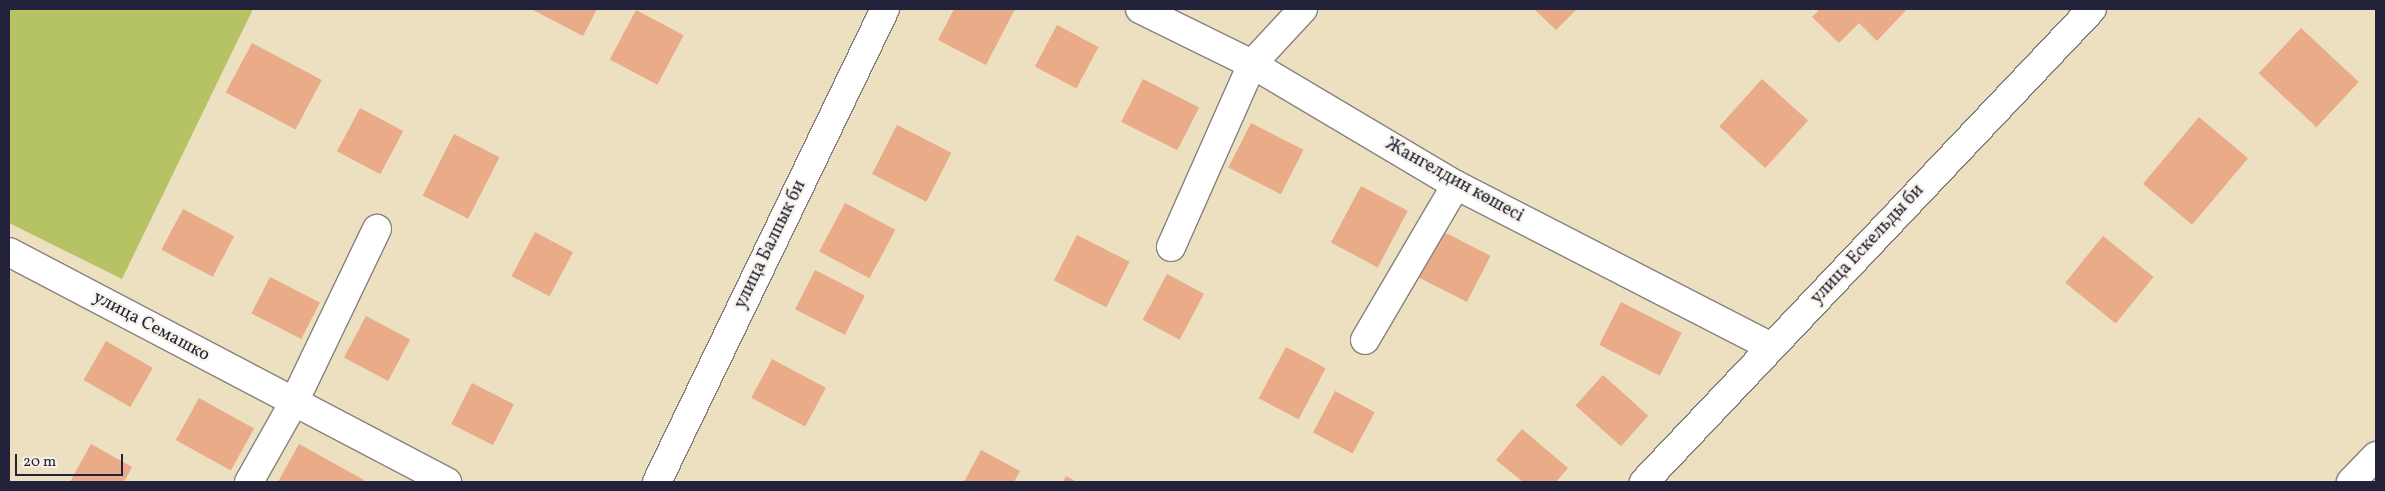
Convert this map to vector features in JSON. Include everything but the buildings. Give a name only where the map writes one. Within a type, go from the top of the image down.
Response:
[{"type":"street","name":"улица Балпык би","points":[[657,482],[885,9]]},
{"type":"street","name":"Жангелдин көшесі","points":[[1140,9],[1252,64],[1456,186],[1771,347]]},
{"type":"street","points":[[1172,247],[1252,64],[1303,9]]},
{"type":"street","name":"улица Ескельды би","points":[[1644,482],[2092,9]]},
{"type":"street","points":[[1365,340],[1456,186]]},
{"type":"street","points":[[249,482],[294,402],[378,229]]},
{"type":"street","name":"улица Семашко","points":[[9,253],[447,482]]},
{"type":"street","points":[[2351,482],[2376,456]]},
{"type":"green space","points":[[9,9],[253,9],[122,279],[9,223]]}]
